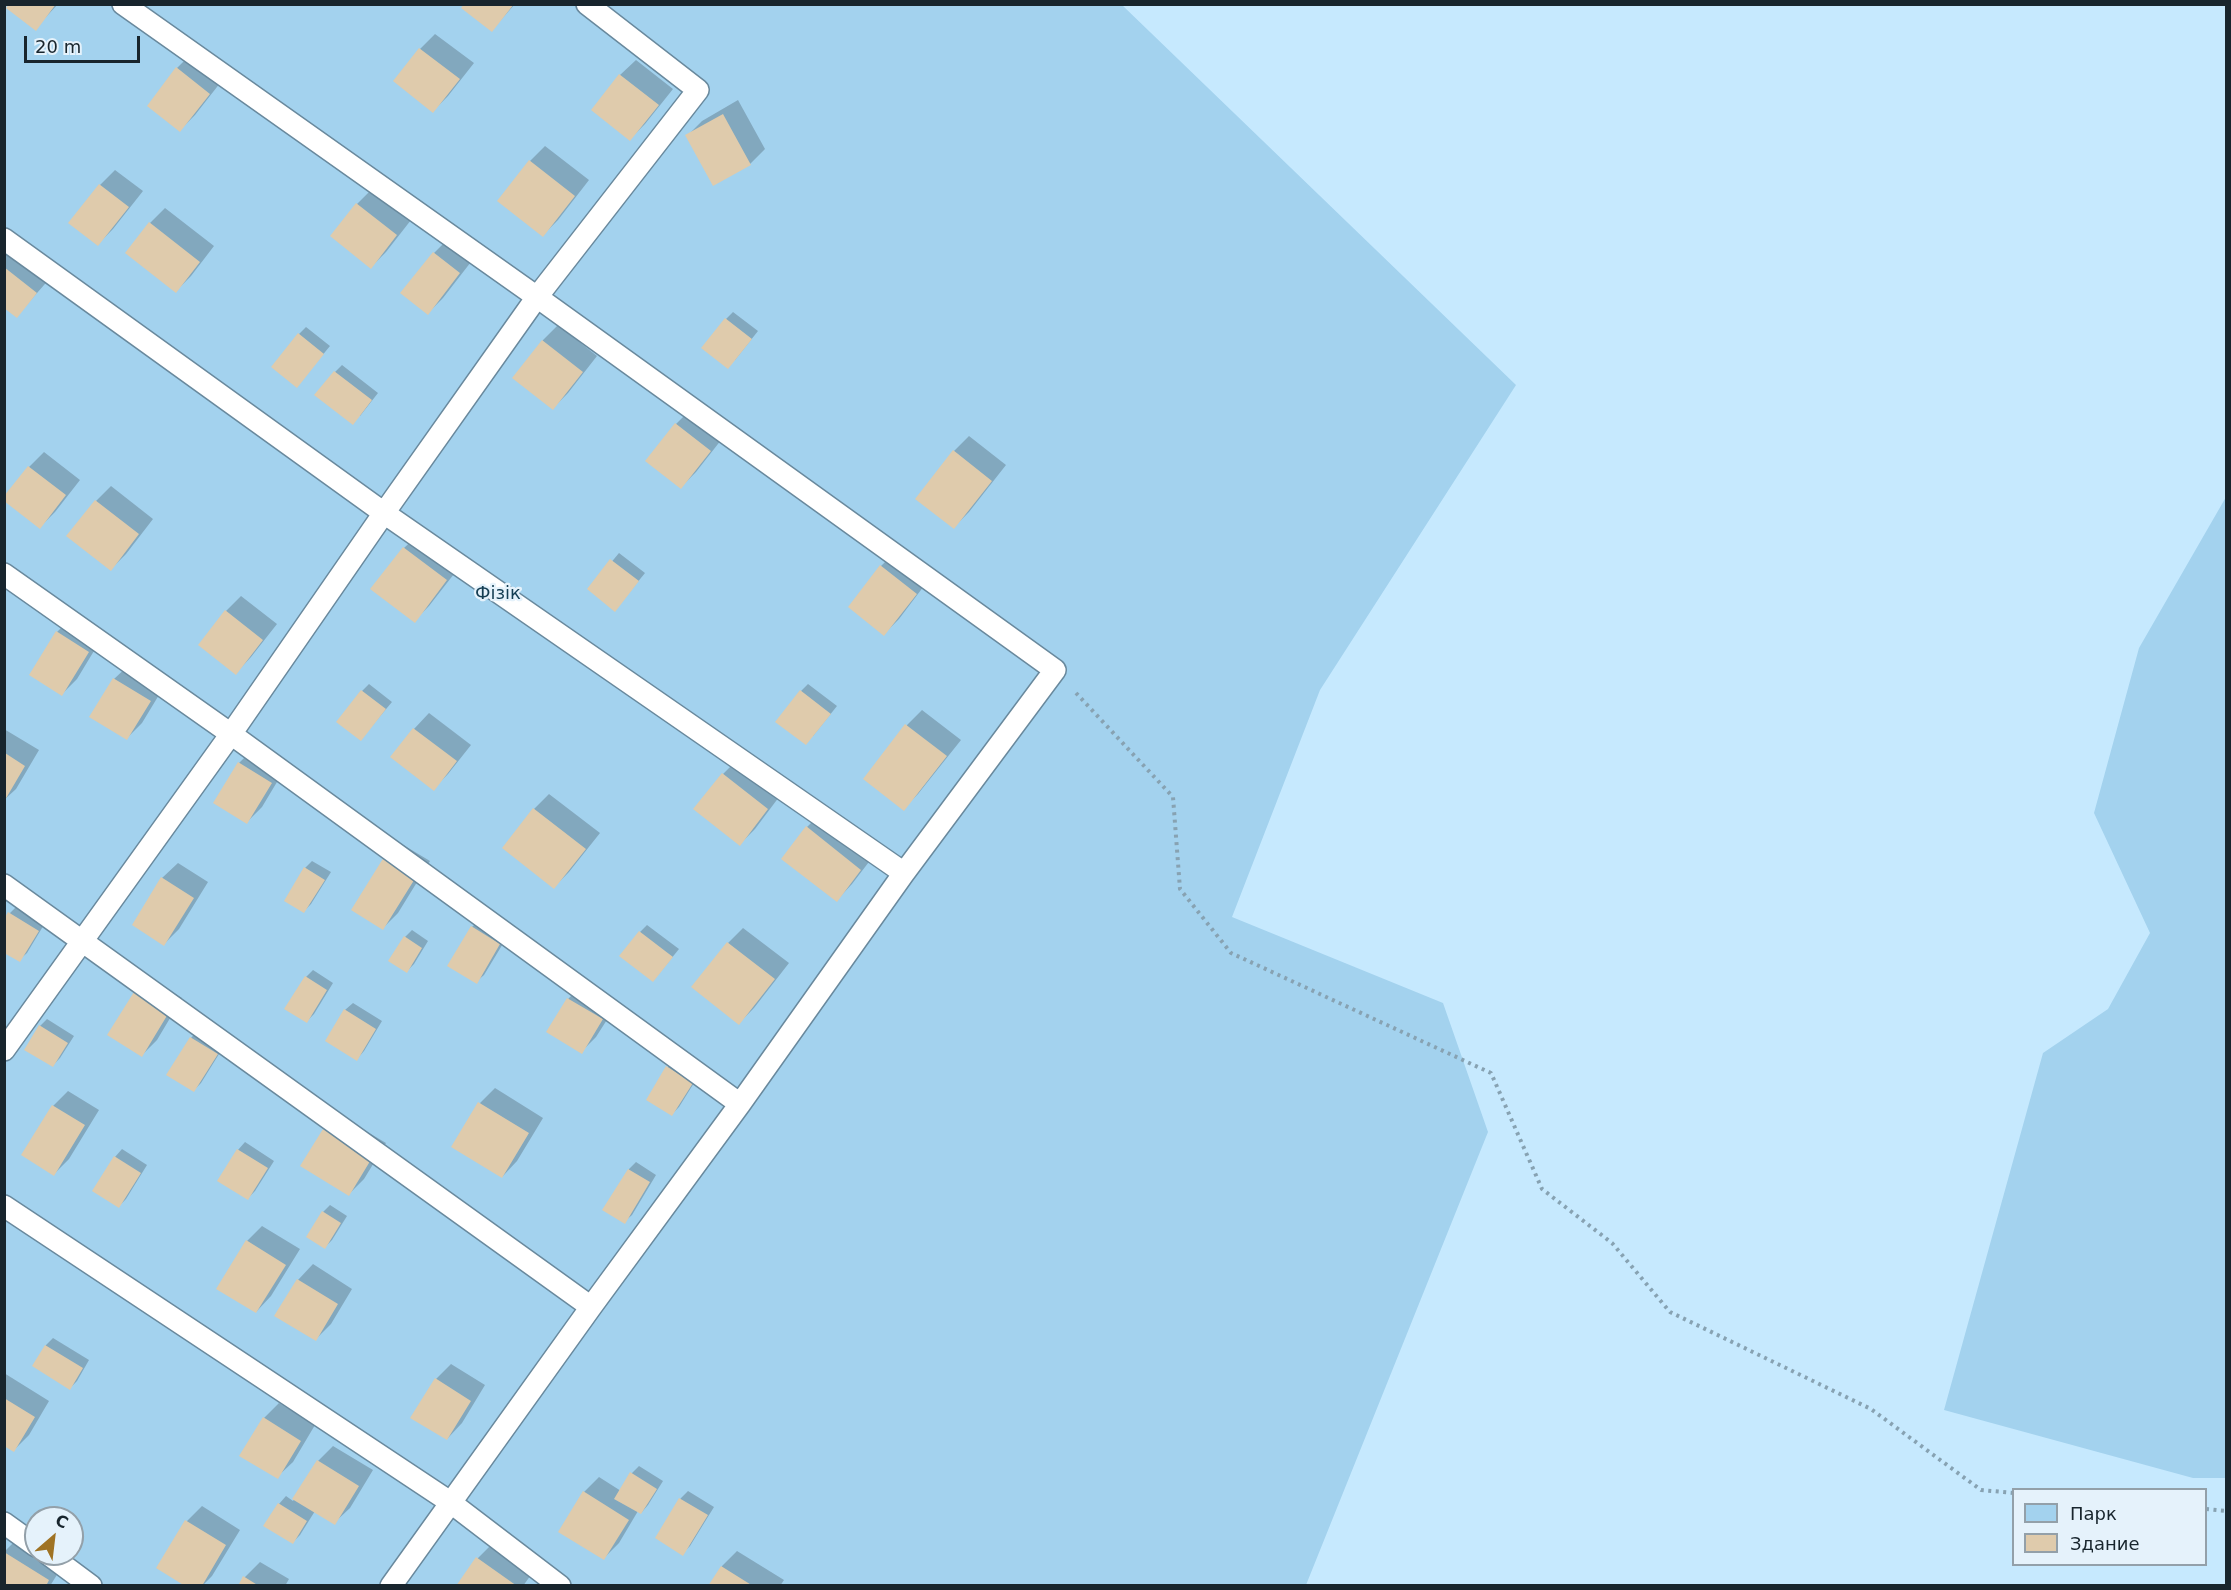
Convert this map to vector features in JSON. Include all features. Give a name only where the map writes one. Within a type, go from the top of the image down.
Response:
[{"type":"lane","points":[[123,4],[537,297],[1055,670],[904,873],[741,1104],[591,1307],[391,1586]]},
{"type":"lane","points":[[4,1050],[231,734],[537,297],[698,90],[587,4]]},
{"type":"lane","points":[[4,239],[384,513],[904,873]]},
{"type":"lane","points":[[4,574],[231,734],[741,1104]]},
{"type":"lane","points":[[4,885],[591,1307]]},
{"type":"lane","points":[[4,1206],[450,1502],[560,1586]]},
{"type":"lane","points":[[4,1523],[24,1537]]},
{"type":"lane","points":[[64,1566],[92,1586]]},
{"type":"path","points":[[1055,670],[1173,796],[1180,889],[1231,953],[1491,1073],[1542,1189],[1612,1243],[1670,1312],[1871,1409],[1981,1490],[2012,1493]]},
{"type":"path","points":[[2207,1509],[2226,1511]]},
{"type":"green space","name":"Фізік","points":[[5,5],[1122,5],[1516,385],[1320,690],[1232,917],[1443,1003],[1488,1132],[1306,1585],[5,1586]]},
{"type":"green space","points":[[2226,497],[2226,1478],[2193,1478],[1944,1410],[2043,1053],[2108,1009],[2150,933],[2094,813],[2139,648]]},
{"type":"building","points":[[9,4],[56,4],[36,31],[6,8]]},
{"type":"building","points":[[464,4],[514,4],[492,32],[461,8]]},
{"type":"building","points":[[419,48],[460,79],[433,113],[393,81]]},
{"type":"building","points":[[176,67],[210,94],[180,132],[147,106]]},
{"type":"building","points":[[619,74],[659,105],[630,141],[591,110]]},
{"type":"building","points":[[723,114],[751,165],[713,186],[685,135]]},
{"type":"building","points":[[529,160],[575,196],[543,237],[497,201]]},
{"type":"building","points":[[99,184],[129,207],[98,246],[68,223]]},
{"type":"building","points":[[356,203],[397,235],[371,269],[330,236]]},
{"type":"building","points":[[149,222],[200,262],[176,293],[125,253]]},
{"type":"building","points":[[433,252],[460,273],[428,315],[400,293]]},
{"type":"building","points":[[4,267],[37,293],[17,318],[4,308]]},
{"type":"building","points":[[725,318],[752,339],[728,369],[701,348]]},
{"type":"building","points":[[298,333],[324,354],[297,388],[271,367]]},
{"type":"building","points":[[542,340],[583,372],[553,410],[512,378]]},
{"type":"building","points":[[334,371],[372,400],[353,425],[314,395]]},
{"type":"building","points":[[675,423],[711,451],[681,489],[645,461]]},
{"type":"building","points":[[953,450],[992,481],[954,529],[915,499]]},
{"type":"building","points":[[28,466],[66,495],[40,529],[4,501],[4,496]]},
{"type":"building","points":[[95,500],[139,534],[111,571],[66,536]]},
{"type":"building","points":[[403,547],[447,580],[415,623],[370,589]]},
{"type":"building","points":[[610,559],[639,581],[615,612],[587,589]]},
{"type":"building","points":[[880,565],[917,594],[884,636],[848,607]]},
{"type":"building","points":[[225,610],[263,640],[236,675],[198,645]]},
{"type":"building","points":[[56,631],[89,652],[62,696],[29,675]]},
{"type":"building","points":[[113,678],[151,701],[127,740],[89,717]]},
{"type":"building","points":[[361,690],[386,709],[361,741],[336,722]]},
{"type":"building","points":[[800,690],[831,714],[806,745],[775,722]]},
{"type":"building","points":[[905,724],[947,756],[904,811],[863,779]]},
{"type":"building","points":[[413,728],[457,761],[434,791],[390,757]]},
{"type":"building","points":[[5,753],[25,766],[5,800]]},
{"type":"building","points":[[238,762],[272,783],[247,824],[213,803]]},
{"type":"building","points":[[722,773],[768,809],[740,846],[693,809]]},
{"type":"building","points":[[533,808],[586,849],[554,889],[502,848]]},
{"type":"building","points":[[806,826],[861,870],[837,902],[781,859]]},
{"type":"building","points":[[384,857],[416,877],[383,930],[351,910]]},
{"type":"building","points":[[304,867],[325,880],[304,913],[284,901]]},
{"type":"building","points":[[161,877],[194,898],[164,946],[132,925]]},
{"type":"building","points":[[8,912],[39,931],[20,962],[4,953],[4,919]]},
{"type":"building","points":[[471,926],[500,944],[477,984],[447,966]]},
{"type":"building","points":[[639,931],[673,957],[653,982],[619,956]]},
{"type":"building","points":[[404,936],[422,948],[407,973],[388,961]]},
{"type":"building","points":[[727,942],[775,979],[739,1025],[691,987]]},
{"type":"building","points":[[305,976],[327,990],[307,1023],[284,1009]]},
{"type":"building","points":[[134,992],[168,1014],[142,1057],[107,1035]]},
{"type":"building","points":[[567,998],[603,1019],[582,1054],[546,1032]]},
{"type":"building","points":[[344,1009],[376,1029],[357,1061],[325,1041]]},
{"type":"building","points":[[39,1025],[68,1043],[53,1067],[24,1050]]},
{"type":"building","points":[[190,1037],[218,1054],[194,1092],[166,1075]]},
{"type":"building","points":[[666,1066],[693,1083],[672,1116],[646,1100]]},
{"type":"building","points":[[478,1102],[529,1133],[502,1178],[451,1147]]},
{"type":"building","points":[[52,1105],[85,1125],[54,1176],[21,1155]]},
{"type":"building","points":[[323,1129],[372,1158],[349,1196],[300,1166]]},
{"type":"building","points":[[237,1149],[268,1168],[248,1200],[217,1181]]},
{"type":"building","points":[[114,1156],[141,1173],[119,1208],[92,1191]]},
{"type":"building","points":[[628,1169],[650,1182],[625,1224],[602,1210]]},
{"type":"building","points":[[322,1211],[341,1223],[325,1249],[306,1237]]},
{"type":"building","points":[[246,1240],[286,1265],[256,1313],[216,1289]]},
{"type":"building","points":[[297,1279],[338,1304],[316,1341],[274,1316]]},
{"type":"building","points":[[45,1345],[83,1368],[70,1390],[32,1366]]},
{"type":"building","points":[[435,1378],[471,1401],[447,1440],[410,1418]]},
{"type":"building","points":[[4,1398],[35,1417],[14,1452],[4,1446]]},
{"type":"building","points":[[263,1417],[301,1441],[278,1479],[239,1456]]},
{"type":"building","points":[[317,1460],[359,1486],[335,1525],[292,1499]]},
{"type":"building","points":[[630,1472],[657,1489],[641,1514],[614,1499]]},
{"type":"building","points":[[583,1491],[629,1520],[604,1560],[558,1532]]},
{"type":"building","points":[[679,1498],[708,1515],[683,1556],[655,1538]]},
{"type":"building","points":[[278,1503],[307,1521],[293,1544],[263,1526]]},
{"type":"building","points":[[185,1520],[226,1545],[202,1586],[185,1586],[156,1568]]},
{"type":"building","points":[[4,1552],[49,1580],[46,1586],[4,1586]]},
{"type":"building","points":[[476,1557],[517,1586],[456,1586]]},
{"type":"building","points":[[721,1566],[753,1586],[708,1586]]},
{"type":"building","points":[[243,1576],[259,1586],[238,1586]]}]
